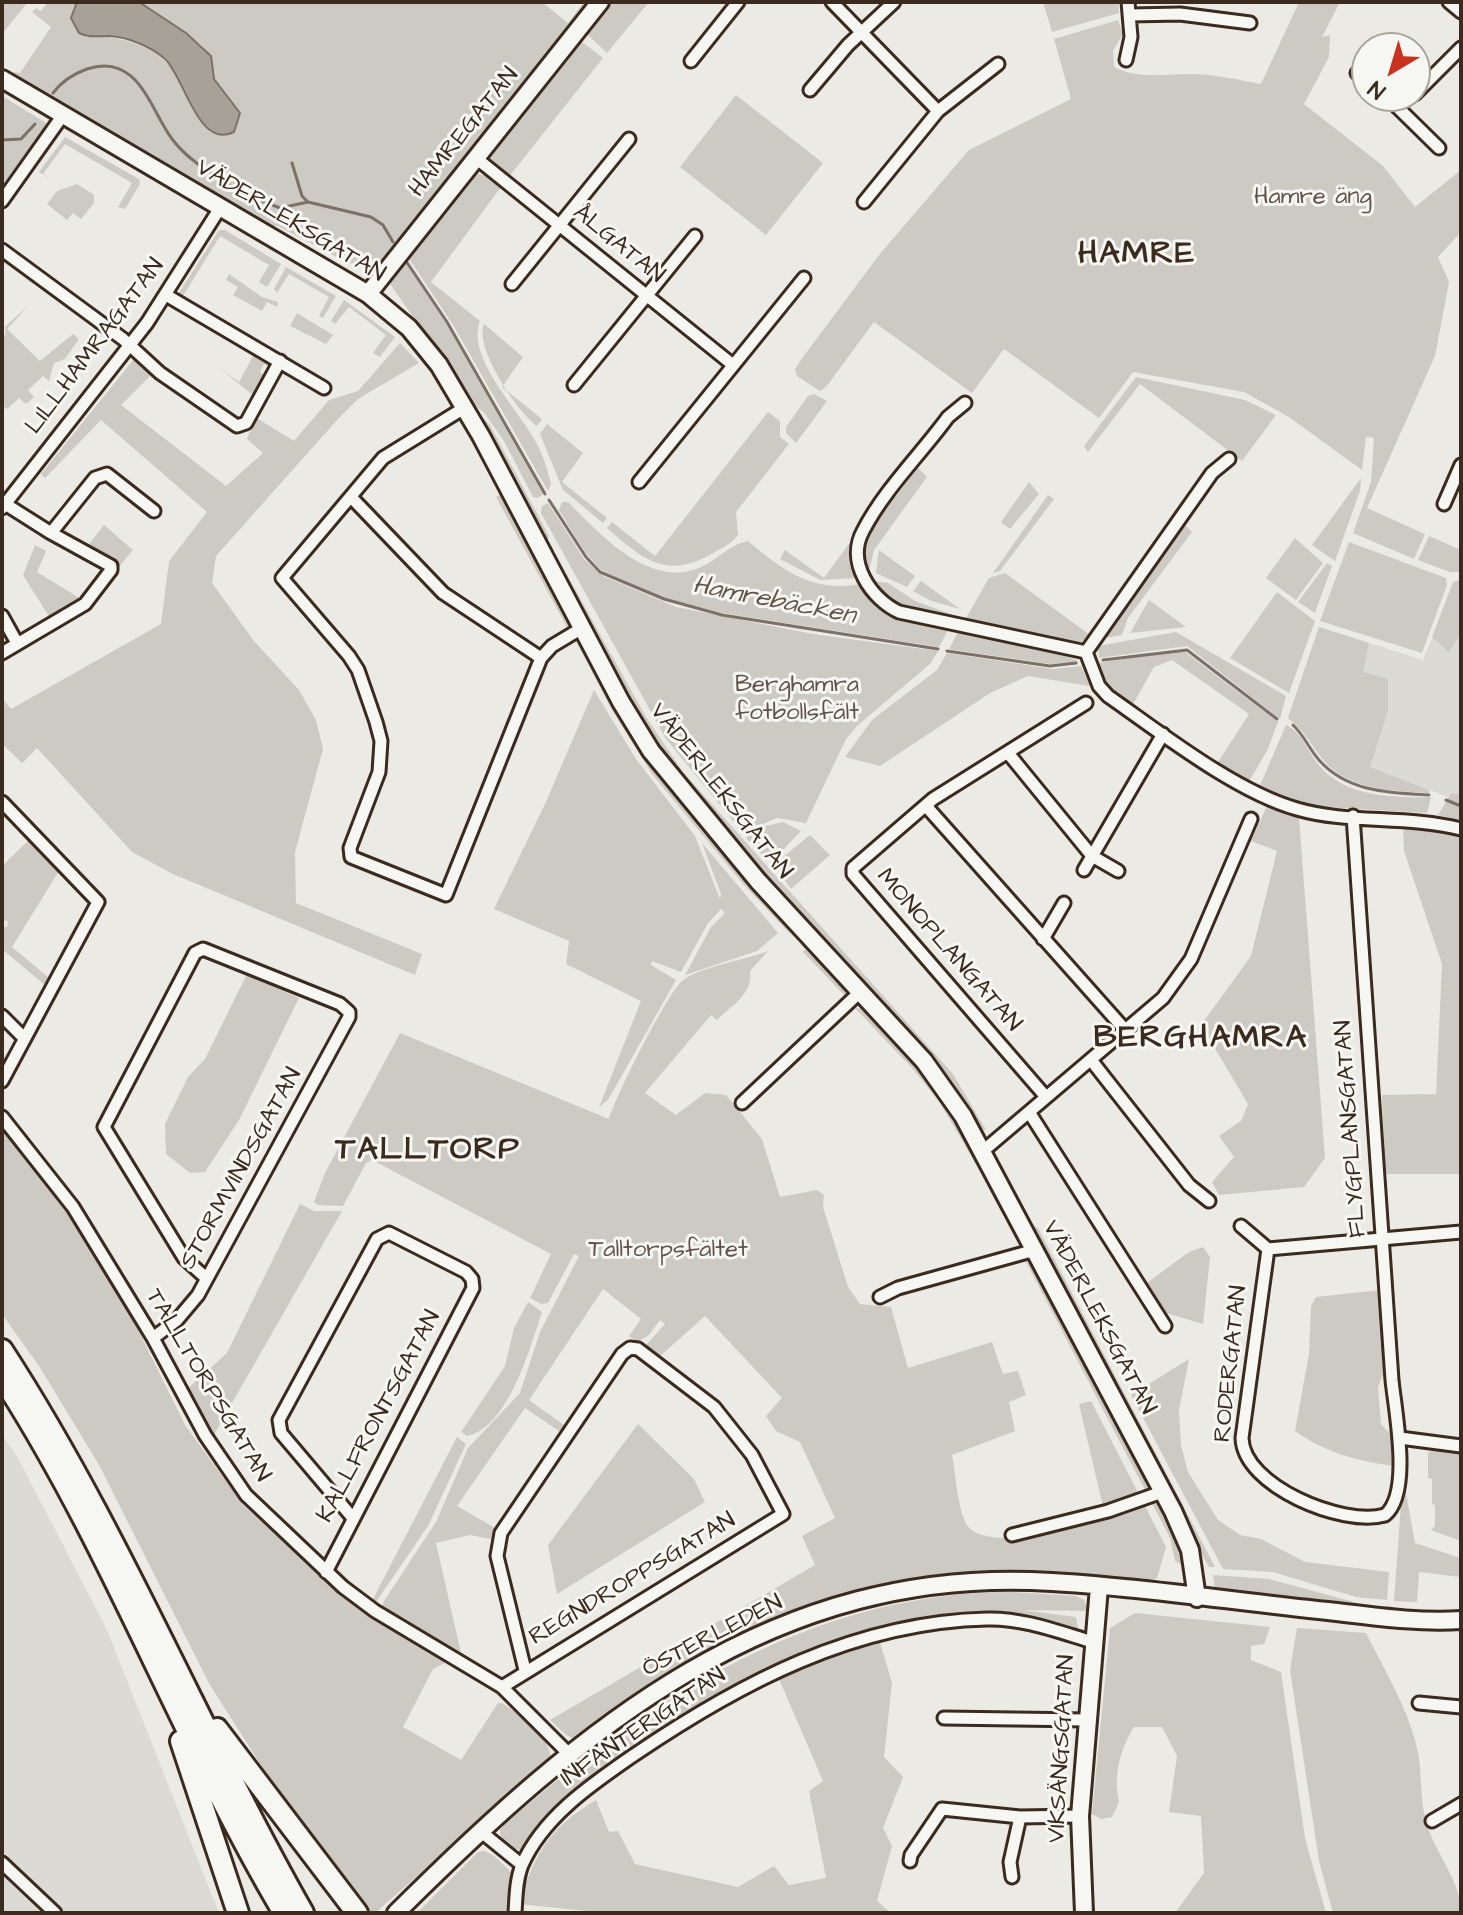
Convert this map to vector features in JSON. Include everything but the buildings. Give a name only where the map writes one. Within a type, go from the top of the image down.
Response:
[{"type":"highway","points":[[2,1350],[58,1441],[249,1818],[303,1913]]},
{"type":"highway","points":[[2,1377],[74,1501],[284,1913]]},
{"type":"highway","points":[[176,1672],[190,1681],[239,1762],[357,1913]]},
{"type":"highway","points":[[180,1714],[176,1727],[238,1913]]},
{"type":"street","name":"HAMREGATAN","points":[[368,294],[600,2]]},
{"type":"street","points":[[691,61],[738,2]]},
{"type":"street","points":[[832,2],[938,111]]},
{"type":"street","points":[[810,90],[860,32],[894,2]]},
{"type":"street","points":[[1126,60],[1131,37],[1128,2]]},
{"type":"street","points":[[1449,2],[1461,12]]},
{"type":"street","points":[[1130,15],[1203,15],[1250,23]]},
{"type":"street","points":[[1431,78],[1461,48]]},
{"type":"street","points":[[864,202],[938,111],[998,64]]},
{"type":"street","name":"VÄDERLEKSGATAN","points":[[2,79],[368,294],[423,344],[464,408],[651,751],[758,881],[948,1091],[983,1151],[1162,1492],[1190,1550],[1197,1598]]},
{"type":"street","points":[[1405,112],[1439,148]]},
{"type":"street","points":[[2,201],[63,115]]},
{"type":"street","points":[[512,284],[629,139]]},
{"type":"street","name":"ÅLGATAN","points":[[476,158],[733,365]]},
{"type":"street","name":"LILLHAMRAGATAN","points":[[3,505],[166,295],[220,208]]},
{"type":"street","points":[[574,385],[695,236]]},
{"type":"street","points":[[2,250],[237,426],[246,423],[280,361]]},
{"type":"street","points":[[639,482],[804,278]]},
{"type":"street","points":[[166,295],[324,388]]},
{"type":"street","points":[[965,403],[948,417],[863,531],[858,554],[866,584],[881,602],[899,612],[1086,652]]},
{"type":"street","points":[[464,408],[383,458],[284,573],[283,583],[358,670],[381,741],[379,772],[350,848],[351,857],[446,895],[541,658],[552,646],[582,628]]},
{"type":"street","points":[[1086,652],[1212,473],[1229,459]]},
{"type":"street","points":[[1444,504],[1461,465]]},
{"type":"street","points":[[51,533],[77,498],[100,475],[107,474],[154,511]]},
{"type":"street","points":[[351,497],[443,593],[541,658]]},
{"type":"street","points":[[2,653],[85,604],[111,570],[111,566],[3,505]]},
{"type":"street","points":[[2,616],[17,643]]},
{"type":"street","points":[[1086,652],[1099,686],[1108,696],[1163,734],[1276,802],[1318,814],[1431,822],[1461,829]]},
{"type":"street","points":[[1086,703],[926,806],[1126,1031]]},
{"type":"street","points":[[1084,870],[1163,734]]},
{"type":"street","points":[[1008,753],[1092,856],[1118,871]]},
{"type":"street","points":[[2,802],[98,902],[2,1081]]},
{"type":"street","name":"MONOPLANGATAN","points":[[926,806],[856,864],[853,874],[1046,1097]]},
{"type":"street","name":"FLYGPLANSGATAN","points":[[1353,816],[1392,1380],[1400,1438]]},
{"type":"street","points":[[983,1151],[1163,998],[1191,959],[1251,819]]},
{"type":"street","points":[[1043,939],[1064,903]]},
{"type":"street","name":"STORMVINDSGATAN","points":[[153,1338],[189,1308],[206,1278],[349,1017],[346,1008],[203,949],[195,953],[104,1127],[184,1258],[206,1278]]},
{"type":"street","points":[[742,1103],[860,992]]},
{"type":"street","points":[[2,1016],[24,1038]]},
{"type":"street","points":[[1091,1060],[1189,1185],[1209,1201]]},
{"type":"street","points":[[1029,1112],[1165,1326]]},
{"type":"street","name":"TALLTORPSGATAN","points":[[2,1117],[73,1207],[153,1338],[205,1435],[246,1495],[326,1572],[375,1611],[502,1687],[569,1754]]},
{"type":"street","points":[[1241,1226],[1268,1249],[1461,1232]]},
{"type":"street","name":"KALLFRONTSGATAN","points":[[326,1572],[473,1284],[466,1272],[389,1233],[377,1239],[278,1428],[352,1517]]},
{"type":"street","name":"RODERGATAN","points":[[1268,1249],[1242,1438],[1247,1462],[1269,1482],[1309,1503],[1334,1511],[1378,1517],[1389,1511],[1396,1494],[1400,1438]]},
{"type":"street","points":[[880,1297],[898,1288],[1035,1250]]},
{"type":"street","name":"REGNDROPPSGATAN","points":[[502,1687],[525,1670],[780,1518],[784,1510],[752,1455],[714,1407],[638,1349],[626,1350],[504,1524],[498,1543],[505,1596],[525,1670]]},
{"type":"street","points":[[1400,1438],[1461,1446]]},
{"type":"street","points":[[1012,1535],[1108,1511],[1162,1492]]},
{"type":"street","name":"ÖSTERLEDEN","points":[[396,1913],[479,1830],[612,1719],[734,1647],[845,1601],[933,1584],[988,1580],[1099,1587],[1396,1618],[1461,1620]]},
{"type":"street","name":"VIKSÄNGSGATAN","points":[[1084,1913],[1080,1816],[1099,1587]]},
{"type":"street","name":"INFANTERIGATAN","points":[[515,1913],[522,1865],[561,1811],[621,1764],[730,1694],[790,1664],[873,1635],[934,1623],[987,1619],[1010,1620],[1093,1642]]},
{"type":"street","points":[[1419,1703],[1461,1707]]},
{"type":"street","points":[[944,1718],[1086,1720]]},
{"type":"street","points":[[1432,1821],[1461,1804]]},
{"type":"street","points":[[910,1861],[942,1809],[1020,1817],[1080,1816]]},
{"type":"street","points":[[1012,1877],[1010,1862],[1020,1817]]},
{"type":"street","points":[[479,1830],[522,1865]]},
{"type":"street","points":[[2,1863],[55,1913]]},
{"type":"shaded area","points":[[77,2],[139,2],[186,33],[211,56],[214,79],[240,113],[234,132],[222,135],[211,131],[202,122],[172,68],[153,50],[124,38],[79,33],[71,18]]},
{"type":"shaded area","points":[[1441,617],[1461,630],[1461,802],[1369,767],[1308,737],[1288,718],[1319,627],[1423,660]]},
{"type":"shaded area","points":[[2,1435],[18,1458],[107,1630],[219,1913],[2,1913]]},
{"type":"green space","points":[[2,2],[28,2],[2,34]]},
{"type":"green space","points":[[48,2],[77,2],[71,18],[86,37],[131,42],[157,55],[178,76],[199,119],[212,133],[234,132],[240,113],[214,79],[211,56],[200,44],[139,2],[542,2],[568,23],[584,2],[592,2],[387,259],[374,271],[344,261],[278,226],[269,226],[15,83],[18,76],[13,72],[20,73],[51,27],[32,12],[36,8],[41,11]]},
{"type":"green space","points":[[609,2],[649,2],[607,53],[585,32]]},
{"type":"green space","points":[[1043,2],[1118,2],[1119,13],[1052,32]]},
{"type":"green space","name":"Hamre äng","points":[[1299,2],[1340,2],[1322,37],[1330,35],[1329,57],[1304,104],[1383,166],[1415,207],[1461,170],[1461,232],[1438,257],[1449,282],[1435,356],[1367,508],[1425,534],[1414,559],[1353,533],[1371,482],[1374,438],[1366,437],[1362,470],[1289,417],[1244,392],[1133,372],[1099,418],[1004,349],[972,393],[874,322],[826,387],[820,391],[797,376],[795,370],[800,361],[879,255],[969,150],[1071,99],[1054,39],[1118,20],[1123,34],[1113,51],[1114,67],[1143,75],[1204,75],[1261,84]]},
{"type":"green space","points":[[582,42],[603,58],[508,178],[490,162],[491,149],[576,43]]},
{"type":"green space","points":[[736,95],[823,163],[766,235],[680,167]]},
{"type":"green space","points":[[2,96],[51,126],[2,192]]},
{"type":"green space","points":[[65,137],[139,179],[140,184],[125,209],[118,207],[132,183],[65,144],[43,174],[56,183],[39,172]]},
{"type":"green space","points":[[473,173],[488,176],[501,187],[431,282],[480,321],[480,350],[486,365],[539,448],[551,484],[548,491],[453,325],[408,257]]},
{"type":"green space","points":[[77,184],[94,195],[94,203],[81,219],[73,213],[67,220],[47,204],[57,191]]},
{"type":"green space","points":[[219,230],[225,230],[281,264],[267,287],[259,282],[269,265],[220,236],[181,299],[177,296]]},
{"type":"green space","points":[[402,263],[406,263],[447,325],[543,494],[538,498],[533,497],[504,441],[473,403],[388,281]]},
{"type":"green space","points":[[286,267],[336,296],[323,318],[319,316],[329,297],[289,274],[277,293],[274,289]]},
{"type":"green space","points":[[229,274],[262,297],[278,302],[277,307],[267,302],[262,311],[233,295],[238,287],[226,280]]},
{"type":"green space","points":[[344,300],[395,337],[380,357],[373,353],[386,335],[349,307],[335,324],[331,321]]},
{"type":"green space","points":[[29,305],[7,329],[40,361],[73,334],[79,339],[65,359],[54,363],[49,381],[43,376],[28,390],[34,397],[26,404],[19,398],[7,409],[2,405],[2,336],[6,335],[5,327]]},
{"type":"green space","points":[[297,313],[333,335],[326,344],[290,326]]},
{"type":"green space","points":[[484,324],[523,357],[503,385],[485,348]]},
{"type":"green space","points":[[400,343],[419,363],[358,399],[338,419],[216,556],[212,583],[254,641],[299,690],[316,720],[323,749],[295,852],[296,903],[422,954],[415,975],[173,874],[132,852],[37,748],[22,763],[2,744],[2,698],[11,709],[161,624],[169,561],[207,512],[101,420],[45,478],[41,474],[134,359],[153,373],[121,405],[226,486],[263,453],[247,439],[255,417],[294,441],[329,400],[358,391]]},
{"type":"green space","points":[[254,354],[272,364],[270,367],[264,364],[260,372],[266,376],[254,396],[217,366],[239,382]]},
{"type":"green space","points":[[1136,377],[1245,400],[1276,415],[1242,461],[1140,384],[1088,452],[1084,446]]},
{"type":"green space","points":[[507,391],[542,419],[537,426],[529,419]]},
{"type":"green space","points":[[814,394],[827,401],[796,443],[786,433],[786,427],[808,396]]},
{"type":"green space","points":[[768,412],[780,421],[780,437],[789,444],[736,512],[738,535],[729,543],[697,561],[669,565],[644,557],[607,528],[612,522],[655,556]]},
{"type":"green space","points":[[475,415],[481,416],[490,425],[549,536],[548,540],[541,541]]},
{"type":"green space","points":[[547,424],[583,453],[562,482],[607,518],[603,523],[563,490],[540,434]]},
{"type":"green space","points":[[918,468],[927,477],[874,550],[868,575],[861,551],[866,534]]},
{"type":"green space","points":[[1361,478],[1360,491],[1335,561],[1312,545]]},
{"type":"green space","points":[[1029,482],[1039,494],[1010,529],[1001,522]]},
{"type":"green space","points":[[500,495],[510,506],[571,618],[568,629],[496,497]]},
{"type":"green space","points":[[1048,495],[1054,499],[1000,571],[993,573]]},
{"type":"green space","points":[[562,502],[568,502],[627,555],[662,571],[680,572],[699,568],[748,541],[799,577],[827,585],[860,584],[867,596],[886,613],[909,622],[948,630],[939,647],[722,613],[664,598],[601,570],[585,552],[559,510]]},
{"type":"green space","name":"Berghamra fotbollsfält","points":[[548,503],[584,559],[603,576],[676,607],[813,634],[938,651],[930,664],[846,739],[806,823],[777,818],[743,833],[666,739],[541,513],[542,506]]},
{"type":"green space","points":[[104,525],[133,550],[118,568],[112,561],[87,547]]},
{"type":"green space","points":[[1180,525],[1185,525],[1192,532],[1128,618],[1122,635],[1099,639]]},
{"type":"green space","points":[[856,534],[858,578],[820,580],[780,559],[785,550],[824,578]]},
{"type":"green space","points":[[1429,536],[1461,550],[1461,572],[1450,572],[1418,560]]},
{"type":"green space","points":[[1295,538],[1323,563],[1296,600],[1266,578]]},
{"type":"green space","points":[[1349,542],[1446,578],[1447,585],[1422,653],[1320,621]]},
{"type":"green space","points":[[35,545],[46,551],[37,572],[81,599],[50,618],[23,575]]},
{"type":"green space","points":[[879,550],[915,576],[907,587],[876,573]]},
{"type":"green space","points":[[1327,563],[1332,566],[1315,613],[1298,602]]},
{"type":"green space","points":[[562,566],[646,717],[683,772],[953,1074],[986,1130],[977,1128],[950,1083],[708,812],[644,731],[557,570]]},
{"type":"green space","points":[[1005,573],[1090,635],[1077,645],[965,620],[989,578]]},
{"type":"green space","points":[[1461,580],[1461,633],[1449,652],[1432,637],[1453,582]]},
{"type":"green space","points":[[873,581],[888,583],[915,601],[956,616],[935,616],[909,610],[877,590]]},
{"type":"green space","points":[[921,581],[960,609],[931,601],[913,591]]},
{"type":"green space","points":[[1277,592],[1315,621],[1289,693],[1230,658]]},
{"type":"green space","points":[[1149,600],[1186,627],[1130,633]]},
{"type":"green space","points":[[1319,627],[1369,643],[1363,672],[1388,679],[1388,710],[1370,767],[1429,790],[1429,793],[1373,787],[1346,778],[1324,761],[1288,718]]},
{"type":"green space","points":[[958,632],[1054,652],[1079,661],[1050,664],[949,649]]},
{"type":"green space","points":[[1176,632],[1286,696],[1280,719],[1187,646],[1099,658],[1098,646]]},
{"type":"green space","points":[[575,639],[583,643],[793,937],[744,885],[652,774],[612,710]]},
{"type":"green space","points":[[1185,652],[1278,722],[1267,751],[1249,781],[1218,762],[1249,714],[1172,660],[1154,667],[1132,706],[1105,685],[1098,663]]},
{"type":"green space","points":[[947,653],[1053,669],[1081,666],[1090,686],[1028,676],[990,693],[880,766],[845,757],[872,720],[937,670]]},
{"type":"green space","points":[[594,690],[636,759],[695,836],[720,899],[721,894],[702,843],[778,933],[757,951],[685,975],[711,927],[725,913],[721,909],[708,923],[681,972],[652,961],[651,965],[676,980],[608,1100],[599,1107],[641,1001],[566,964],[569,941],[494,909],[545,804]]},
{"type":"green space","points":[[1286,725],[1300,737],[1318,764],[1341,783],[1385,796],[1431,797],[1427,813],[1308,806],[1258,790]]},
{"type":"green space","points":[[1451,793],[1461,795],[1461,820],[1438,815]]},
{"type":"green space","points":[[1267,806],[1299,818],[1325,1158],[1304,1187],[1219,1195],[1212,1182],[1234,1157],[1219,1136],[1241,1121],[1248,1104],[1201,1025],[1251,956],[1277,851],[1251,841]]},
{"type":"green space","points":[[783,822],[801,831],[782,851],[765,858],[746,838],[761,827]]},
{"type":"green space","points":[[1403,825],[1461,836],[1461,1174],[1385,1174],[1382,1095],[1436,1094],[1442,964],[1404,851]]},
{"type":"green space","points":[[810,835],[830,855],[791,889],[777,870],[778,861]]},
{"type":"green space","points":[[29,840],[59,871],[12,947],[49,978],[46,986],[2,949],[2,927],[7,927],[8,921],[2,920],[2,866]]},
{"type":"green space","points":[[805,949],[845,986],[847,998],[803,952]]},
{"type":"green space","name":"Talltorpsfältet","points":[[768,951],[750,971],[748,986],[740,998],[717,1020],[711,1015],[645,1093],[676,1115],[705,1093],[726,1095],[762,1139],[780,1197],[817,1190],[824,1195],[823,1207],[848,1287],[860,1304],[891,1307],[908,1368],[992,1342],[1003,1374],[1018,1371],[1026,1395],[1009,1402],[1015,1431],[952,1455],[962,1514],[975,1532],[990,1537],[1032,1536],[1106,1519],[1079,1404],[1091,1401],[1166,1547],[1157,1578],[1150,1581],[971,1576],[900,1583],[837,1598],[780,1620],[698,1661],[575,1739],[550,1720],[815,1565],[802,1536],[835,1518],[800,1442],[776,1431],[766,1416],[782,1398],[705,1316],[659,1357],[645,1346],[665,1324],[660,1320],[649,1335],[638,1342],[629,1336],[641,1319],[603,1289],[529,1400],[564,1425],[559,1431],[525,1408],[457,1506],[495,1528],[491,1539],[470,1535],[436,1543],[461,1653],[391,1615],[382,1608],[384,1601],[436,1522],[468,1448],[520,1393],[540,1332],[579,1256],[574,1254],[548,1303],[541,1304],[530,1298],[551,1254],[372,1160],[366,1163],[343,1206],[318,1205],[314,1202],[325,1173],[400,1033],[609,1119],[642,1048],[681,982],[710,968]]},
{"type":"green space","points":[[247,974],[299,998],[239,1120],[205,1172],[190,1173],[166,1154],[165,1124],[188,1077],[205,1059]]},
{"type":"green space","points":[[854,1007],[866,1010],[874,1017],[949,1104],[984,1178],[940,1103],[913,1069]]},
{"type":"green space","points":[[2,1125],[70,1214],[120,1293],[185,1425],[244,1506],[340,1592],[448,1661],[433,1669],[403,1727],[461,1760],[498,1703],[502,1703],[532,1726],[549,1748],[551,1757],[547,1763],[375,1913],[362,1913],[271,1781],[210,1685],[99,1465],[41,1369],[2,1314]]},
{"type":"green space","points":[[300,1204],[314,1211],[342,1211],[212,1438],[186,1390],[227,1353]]},
{"type":"green space","points":[[1032,1225],[1038,1228],[1215,1567],[1209,1567],[1201,1553]]},
{"type":"green space","points":[[1203,1247],[1210,1257],[1203,1324],[1163,1312],[1144,1285],[1189,1252]]},
{"type":"green space","points":[[1026,1262],[1035,1264],[1118,1423],[1125,1444],[1150,1481],[1146,1492]]},
{"type":"green space","points":[[1380,1290],[1383,1374],[1378,1387],[1381,1424],[1393,1437],[1394,1466],[1342,1455],[1295,1431],[1309,1354],[1311,1306],[1316,1297]]},
{"type":"green space","points":[[528,1302],[542,1312],[516,1384],[495,1418],[482,1430],[467,1436],[461,1432],[505,1366],[514,1328]]},
{"type":"green space","points":[[1189,1359],[1179,1410],[1181,1445],[1188,1472],[1218,1520],[1240,1535],[1261,1539],[1305,1562],[1389,1572],[1387,1600],[1356,1597],[1273,1572],[1223,1569],[1131,1395]]},
{"type":"green space","points":[[638,1424],[694,1479],[705,1502],[557,1594],[548,1545]]},
{"type":"green space","points":[[457,1437],[466,1444],[428,1526],[376,1602],[373,1599]]},
{"type":"green space","points":[[1435,1449],[1461,1453],[1461,1541],[1431,1530],[1435,1526],[1435,1505],[1432,1504],[1432,1479],[1428,1478],[1428,1453]]},
{"type":"green space","points":[[1403,1476],[1415,1543],[1461,1558],[1461,1577],[1419,1572],[1417,1602],[1394,1601]]},
{"type":"green space","points":[[1152,1503],[1162,1506],[1174,1528],[1184,1566],[1175,1561],[1170,1538]]},
{"type":"green space","points":[[1213,1575],[1269,1579],[1380,1609],[1215,1589]]},
{"type":"green space","points":[[1013,1592],[1076,1596],[1084,1600],[1089,1611],[1023,1610],[1076,1617],[1078,1629],[1069,1633],[958,1619],[781,1665],[729,1689],[634,1750],[562,1804],[539,1828],[524,1850],[511,1847],[500,1834],[500,1829],[555,1782],[613,1738],[673,1697],[736,1662],[801,1633],[869,1611],[940,1597]]},
{"type":"green space","points":[[1135,1613],[1270,1627],[1264,1644],[1251,1646],[1251,1660],[1281,1672],[1305,1838],[1326,1913],[1175,1913],[1204,1873],[1201,1816],[1169,1812],[1177,1756],[1162,1727],[1134,1727],[1119,1763],[1119,1802],[1112,1817],[1101,1819],[1092,1814],[1110,1628]]},
{"type":"green space","points":[[1297,1628],[1366,1633],[1412,1730],[1418,1753],[1425,1817],[1456,1888],[1461,1913],[1333,1913],[1319,1861],[1290,1670]]},
{"type":"green space","points":[[880,1642],[892,1683],[884,1757],[903,1777],[883,1828],[892,1846],[877,1901],[891,1913],[606,1913],[519,1904],[531,1870],[546,1843],[566,1821],[596,1800],[609,1832],[618,1831],[635,1864],[738,1887],[774,1866],[789,1885],[826,1878],[809,1791],[823,1781],[779,1679],[852,1647]]},
{"type":"green space","points":[[478,1852],[493,1855],[512,1873],[508,1913],[417,1913]]},
{"type":"waterway","name":"Hamrebäcken","points":[[53,93],[68,78],[87,69],[104,66],[119,69],[140,86],[164,127],[184,153],[230,185]]},
{"type":"waterway","name":"Hamrebäcken","points":[[2,140],[21,139],[35,124]]},
{"type":"waterway","points":[[292,163],[302,196],[308,202]]},
{"type":"waterway","name":"Hamrebäcken","points":[[252,197],[280,208],[308,202],[371,217],[383,225],[393,242]]},
{"type":"waterway","name":"Hamrebäcken","points":[[406,261],[447,322],[545,494]]},
{"type":"waterway","name":"Hamrebäcken","points":[[549,500],[586,557],[600,572],[664,599],[722,615],[938,649]]},
{"type":"waterway","name":"Hamrebäcken","points":[[1103,660],[1187,650],[1277,719]]},
{"type":"waterway","name":"Hamrebäcken","points":[[947,651],[1050,666],[1076,663]]},
{"type":"waterway","name":"Hamrebäcken","points":[[1293,725],[1319,760],[1343,779],[1370,789],[1429,795]]},
{"type":"waterway","name":"Hamrebäcken","points":[[1446,800],[1461,806]]},
{"type":"district","name":"HAMRE","points":[[1137,255]]},
{"type":"district","name":"BERGHAMRA","points":[[1201,1039]]},
{"type":"district","name":"TALLTORP","points":[[428,1151]]}]
